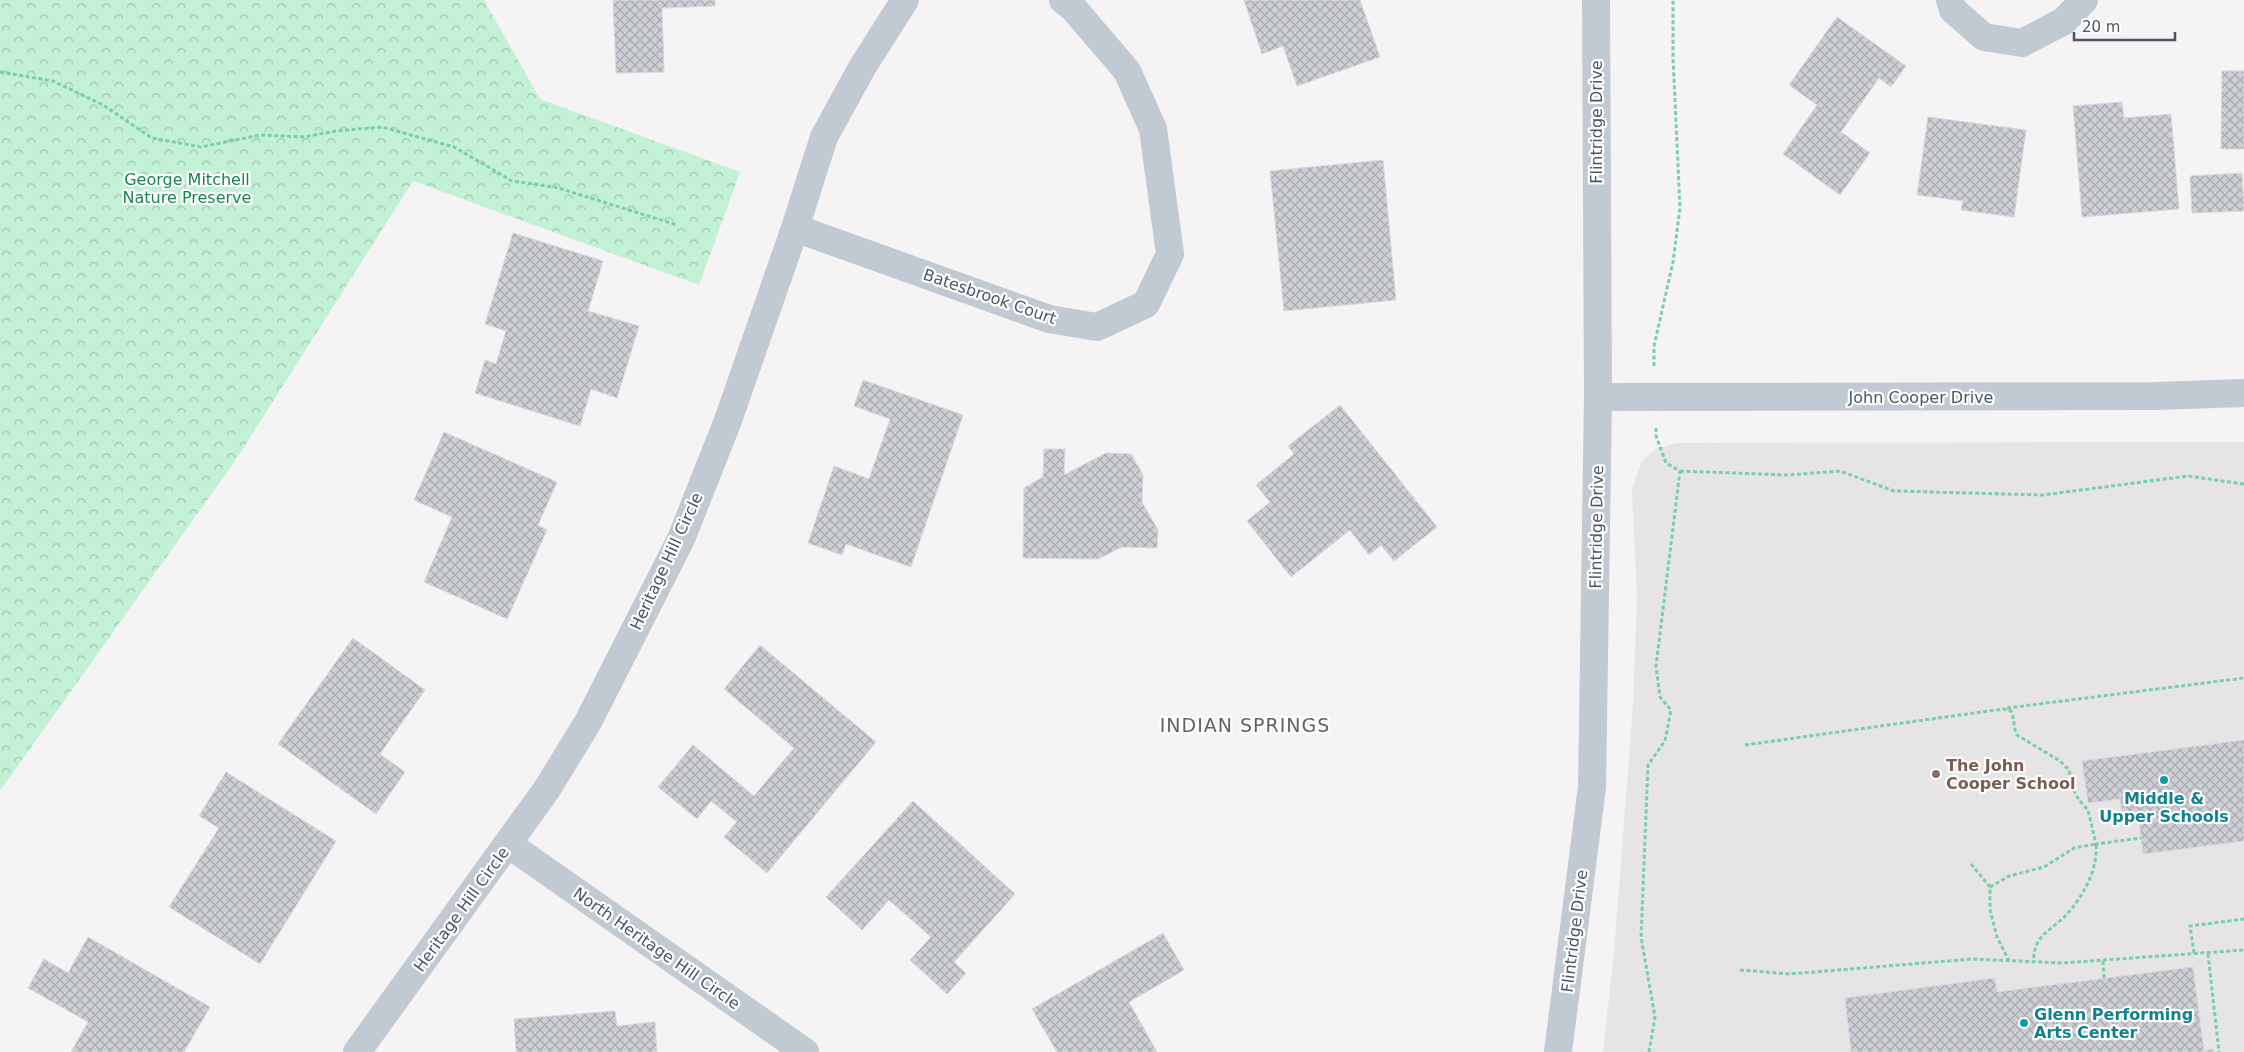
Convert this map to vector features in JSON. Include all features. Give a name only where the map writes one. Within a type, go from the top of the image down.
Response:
[{"type":"street","name":"Heritage Hill Circle","points":[[357,1052],[547,789],[588,722],[680,539],[727,423],[795,228],[824,137],[863,66],[905,0]]},
{"type":"street","name":"Batesbrook Court","points":[[795,228],[1049,319],[1097,327],[1146,304],[1170,254],[1153,130],[1127,71],[1074,9],[1064,0]]},
{"type":"street","name":"Flintridge Drive","points":[[1558,1052],[1592,787],[1598,398],[1596,0]]},
{"type":"street","points":[[1950,0],[1952,10],[1984,38],[2022,44],[2064,22],[2084,0]]},
{"type":"street","name":"John Cooper Drive","points":[[1598,398],[2157,396],[2244,393]]},
{"type":"street","name":"North Heritage Hill Circle","points":[[508,844],[805,1052]]},
{"type":"path","points":[[1673,0],[1673,58],[1680,208],[1673,262],[1654,346],[1656,436],[1666,463],[1680,471],[1787,475],[1840,471],[1894,491],[2043,495],[2188,476],[2244,484]]},
{"type":"path","points":[[0,72],[53,81],[103,105],[152,138],[201,147],[260,135],[304,137],[336,131],[382,127],[454,147],[512,181],[555,187],[677,225]]},
{"type":"path","points":[[1649,1052],[1655,1017],[1641,937],[1648,764],[1665,741],[1671,710],[1660,697],[1656,666],[1680,471]]},
{"type":"path","points":[[1746,744],[2244,678]]},
{"type":"path","points":[[2003,709],[2011,711],[2015,718],[2014,729],[2017,735],[2060,760],[2068,770],[2073,789],[2079,800],[2088,810],[2096,844],[2097,856],[2090,879],[2067,915],[2036,942],[2034,962]]},
{"type":"path","points":[[1990,887],[2009,876],[2044,867],[2074,848],[2141,838]]},
{"type":"path","points":[[1971,864],[1990,887],[1990,910],[1997,937],[2010,962]]},
{"type":"path","points":[[2194,953],[2190,926],[2244,919]]},
{"type":"path","points":[[1740,970],[1790,974],[1972,960],[2010,962],[2103,961],[2244,950]]},
{"type":"path","points":[[2208,954],[2219,1052]]},
{"type":"path","points":[[2103,961],[2104,978]]},
{"type":"shaded area","name":"The John Cooper School","points":[[2244,442],[2244,1052],[1603,1052],[1614,953],[1633,706],[1637,594],[1632,490],[1641,463],[1648,455],[1656,449],[1677,443]]},
{"type":"green space","name":"George Mitchell Nature Preserve","points":[[0,0],[484,0],[540,99],[740,172],[699,285],[413,181],[237,458],[0,791]]},
{"type":"building","points":[[613,0],[715,0],[715,6],[662,8],[664,72],[616,73]]},
{"type":"building","points":[[1244,0],[1360,0],[1380,57],[1297,86],[1283,46],[1262,54]]},
{"type":"building","points":[[1837,17],[1906,66],[1891,87],[1879,78],[1841,132],[1870,153],[1840,195],[1783,154],[1817,105],[1789,85]]},
{"type":"building","points":[[2222,71],[2244,71],[2244,149],[2221,149]]},
{"type":"building","points":[[2122,102],[2124,118],[2171,114],[2179,209],[2082,217],[2073,106]]},
{"type":"building","points":[[1928,117],[2026,130],[2014,217],[1961,210],[1963,201],[1917,195]]},
{"type":"building","points":[[1383,160],[1396,300],[1284,311],[1270,171]]},
{"type":"building","points":[[2242,173],[2244,211],[2192,213],[2190,176]]},
{"type":"building","points":[[513,233],[603,261],[588,311],[639,326],[617,398],[591,389],[580,426],[475,393],[485,360],[496,364],[506,331],[485,324]]},
{"type":"building","points":[[863,380],[963,415],[911,567],[846,544],[842,555],[808,543],[834,466],[869,479],[890,419],[854,406]]},
{"type":"building","points":[[1340,405],[1437,527],[1394,561],[1381,545],[1369,555],[1350,530],[1291,577],[1247,521],[1270,502],[1256,485],[1294,454],[1288,446]]},
{"type":"building","points":[[444,432],[557,482],[538,525],[547,530],[507,619],[424,582],[452,517],[414,500]]},
{"type":"building","points":[[1044,449],[1065,449],[1064,475],[1106,453],[1131,454],[1143,475],[1142,502],[1158,530],[1157,548],[1122,547],[1098,559],[1023,558],[1024,488],[1043,477]]},
{"type":"building","points":[[353,638],[425,690],[380,754],[405,772],[376,814],[278,744]]},
{"type":"building","points":[[760,645],[876,742],[767,873],[724,837],[737,822],[711,801],[697,819],[658,787],[693,745],[754,796],[794,748],[724,689]]},
{"type":"building","name":"Middle & Upper Schools","points":[[2244,740],[2244,841],[2143,854],[2139,820],[2123,822],[2120,799],[2088,803],[2082,761]]},
{"type":"building","points":[[226,772],[336,841],[260,964],[169,907],[219,828],[199,816]]},
{"type":"building","points":[[913,801],[1015,894],[954,962],[966,973],[947,994],[910,960],[931,937],[889,900],[862,930],[826,897]]},
{"type":"building","points":[[1163,933],[1184,970],[1129,1002],[1157,1052],[1057,1052],[1032,1009]]},
{"type":"building","points":[[88,937],[210,1007],[184,1052],[71,1052],[88,1022],[28,988],[44,959],[68,973]]},
{"type":"building","name":"Glenn Performing Arts Center","points":[[2193,967],[2204,1051],[2213,1049],[2214,1052],[1851,1052],[1845,998],[1995,978],[1997,992]]},
{"type":"building","points":[[615,1011],[617,1026],[655,1022],[657,1052],[516,1052],[514,1019]]},
{"type":"place","name":"The John Cooper School","points":[[1936,774]]},
{"type":"place","name":"Middle & Upper Schools","points":[[2164,780]]},
{"type":"place","name":"Glenn Performing Arts Center","points":[[2024,1023]]},
{"type":"district","name":"INDIAN SPRINGS","points":[[1245,725]]}]
